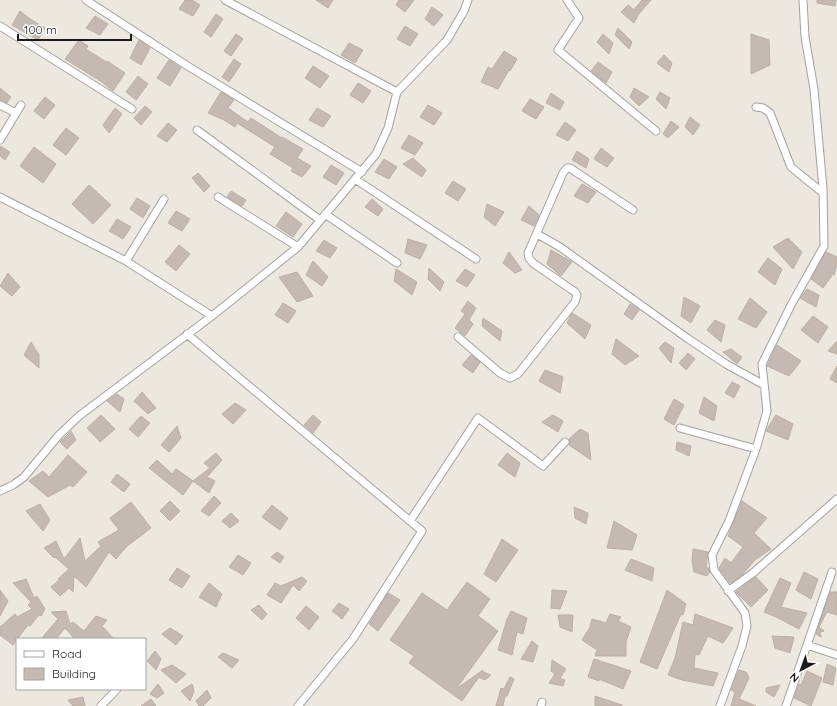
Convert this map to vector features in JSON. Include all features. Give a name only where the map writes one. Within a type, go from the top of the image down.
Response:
[{"type":"street","points":[[86,0],[186,65],[362,172]]},
{"type":"street","points":[[225,0],[397,92]]},
{"type":"street","points":[[0,491],[13,485],[24,477],[59,435],[79,416],[186,334],[212,316],[298,247],[376,154],[388,128],[397,92],[447,40],[464,11],[468,0]]},
{"type":"street","points":[[567,0],[579,18],[558,50],[656,131]]},
{"type":"street","points":[[720,706],[742,646],[747,626],[745,613],[714,570],[712,555],[730,521],[756,449],[767,411],[762,364],[791,305],[824,246],[824,193],[814,89],[805,37],[804,0]]},
{"type":"street","points":[[0,26],[132,109]]},
{"type":"street","points":[[0,104],[16,113]]},
{"type":"street","points":[[0,140],[21,104]]},
{"type":"street","points":[[756,107],[764,108],[770,113],[791,167],[824,193]]},
{"type":"street","points":[[197,130],[320,220]]},
{"type":"street","points":[[458,337],[500,373],[510,378],[514,377],[518,374],[575,302],[577,295],[575,292],[533,263],[529,258],[528,253],[563,173],[568,168],[633,210]]},
{"type":"street","points":[[355,179],[476,259]]},
{"type":"street","points":[[0,197],[126,261],[212,316]]},
{"type":"street","points":[[218,197],[298,247]]},
{"type":"street","points":[[126,261],[164,199]]},
{"type":"street","points":[[325,214],[397,263]]},
{"type":"street","points":[[537,234],[560,247],[687,338],[726,364],[764,385]]},
{"type":"street","points":[[186,334],[422,531],[353,639],[298,706]]},
{"type":"street","points":[[410,521],[478,418],[543,466],[565,442]]},
{"type":"street","points":[[680,428],[756,449]]},
{"type":"street","points":[[728,591],[753,573],[837,499]]},
{"type":"street","points":[[786,706],[832,572]]},
{"type":"street","points":[[807,645],[837,655]]},
{"type":"street","points":[[101,706],[115,690]]},
{"type":"building","points":[[185,0],[192,0],[200,5],[193,16],[179,9]]},
{"type":"building","points":[[316,0],[333,0],[328,8]]},
{"type":"building","points":[[399,0],[414,0],[405,12],[396,5]]},
{"type":"building","points":[[642,0],[651,0],[638,15],[634,23],[621,12],[628,5],[634,10]]},
{"type":"building","points":[[817,0],[836,0],[835,6],[817,3]]},
{"type":"building","points":[[432,7],[443,15],[434,26],[425,19]]},
{"type":"building","points":[[20,11],[45,28],[38,40],[12,25]]},
{"type":"building","points":[[216,14],[223,19],[211,37],[204,32]]},
{"type":"building","points":[[95,16],[108,24],[100,35],[86,28]]},
{"type":"building","points":[[405,26],[418,34],[410,46],[397,39]]},
{"type":"building","points":[[618,28],[632,42],[629,49],[615,35]]},
{"type":"building","points":[[236,34],[243,39],[231,56],[224,51]]},
{"type":"building","points":[[603,34],[613,43],[609,54],[597,42]]},
{"type":"building","points":[[751,34],[769,40],[770,65],[751,74]]},
{"type":"building","points":[[79,40],[88,46],[86,49],[125,73],[113,91],[102,82],[65,59]]},
{"type":"building","points":[[139,40],[150,48],[141,65],[130,58]]},
{"type":"building","points":[[349,43],[363,50],[355,63],[341,55]]},
{"type":"building","points":[[504,51],[517,59],[498,89],[481,82],[488,67],[492,69]]},
{"type":"building","points":[[664,55],[672,63],[669,72],[657,63]]},
{"type":"building","points":[[234,59],[241,64],[229,82],[222,77]]},
{"type":"building","points":[[169,60],[181,68],[170,86],[157,78]]},
{"type":"building","points":[[598,62],[612,72],[606,83],[591,71]]},
{"type":"building","points":[[313,66],[329,76],[320,88],[305,78]]},
{"type":"building","points":[[138,76],[148,84],[136,100],[126,92]]},
{"type":"building","points":[[358,83],[371,91],[363,103],[350,95]]},
{"type":"building","points":[[0,88],[11,97],[7,103],[0,100]]},
{"type":"building","points":[[634,88],[649,97],[639,106],[630,97]]},
{"type":"building","points":[[221,92],[234,100],[228,108],[248,122],[251,118],[282,138],[303,149],[297,158],[311,166],[302,177],[291,171],[293,168],[270,154],[275,147],[237,123],[235,127],[208,113]]},
{"type":"building","points":[[660,92],[670,98],[666,109],[656,99]]},
{"type":"building","points":[[551,93],[564,102],[560,110],[546,103]]},
{"type":"building","points":[[45,97],[55,105],[44,119],[34,111]]},
{"type":"building","points":[[530,99],[544,107],[536,119],[522,111]]},
{"type":"building","points":[[428,105],[442,113],[434,125],[420,117]]},
{"type":"building","points":[[145,106],[152,112],[141,125],[134,118]]},
{"type":"building","points":[[115,108],[122,114],[109,133],[103,125]]},
{"type":"building","points":[[317,108],[331,116],[323,127],[309,120]]},
{"type":"building","points":[[690,117],[700,125],[693,135],[685,127]]},
{"type":"building","points":[[671,121],[679,127],[668,138],[663,134]]},
{"type":"building","points":[[565,122],[576,130],[568,141],[556,135]]},
{"type":"building","points":[[168,123],[177,130],[167,142],[157,136]]},
{"type":"building","points":[[66,128],[79,138],[66,155],[53,145]]},
{"type":"building","points":[[409,135],[423,143],[415,155],[401,148]]},
{"type":"building","points":[[0,146],[10,152],[5,160],[0,156]]},
{"type":"building","points":[[34,147],[56,164],[43,183],[20,166]]},
{"type":"building","points":[[601,148],[614,158],[607,167],[594,159]]},
{"type":"building","points":[[577,151],[589,159],[586,168],[572,160]]},
{"type":"building","points":[[413,158],[426,170],[422,177],[403,164]]},
{"type":"building","points":[[384,159],[397,167],[389,179],[375,172]]},
{"type":"building","points":[[331,165],[344,173],[336,185],[323,177]]},
{"type":"building","points":[[198,173],[210,186],[204,192],[192,178]]},
{"type":"building","points":[[453,181],[466,189],[458,201],[445,193]]},
{"type":"building","points":[[582,184],[596,192],[588,203],[574,196]]},
{"type":"building","points":[[89,185],[111,205],[93,224],[72,204]]},
{"type":"building","points":[[231,191],[246,200],[242,206],[227,197]]},
{"type":"building","points":[[137,198],[150,206],[143,218],[130,209]]},
{"type":"building","points":[[372,199],[383,209],[378,216],[365,207]]},
{"type":"building","points":[[487,204],[504,212],[495,226],[484,217]]},
{"type":"building","points":[[529,206],[539,215],[534,226],[521,220]]},
{"type":"building","points":[[176,211],[190,219],[182,231],[168,223]]},
{"type":"building","points":[[286,212],[302,224],[293,237],[276,226]]},
{"type":"building","points":[[117,219],[131,227],[123,239],[109,231]]},
{"type":"building","points":[[788,238],[802,252],[793,269],[773,247]]},
{"type":"building","points":[[408,239],[427,245],[420,259],[405,253]]},
{"type":"building","points":[[324,240],[337,248],[330,258],[316,251]]},
{"type":"building","points":[[179,245],[190,254],[176,271],[165,262]]},
{"type":"building","points":[[551,250],[572,262],[561,276],[547,264]]},
{"type":"building","points":[[509,252],[522,270],[515,273],[503,263]]},
{"type":"building","points":[[826,252],[837,257],[837,264],[834,275],[833,274],[823,288],[811,279]]},
{"type":"building","points":[[768,258],[782,269],[775,285],[758,272]]},
{"type":"building","points":[[313,261],[328,277],[322,286],[306,275]]},
{"type":"building","points":[[429,268],[444,282],[440,291],[428,279]]},
{"type":"building","points":[[396,269],[417,282],[412,295],[394,281]]},
{"type":"building","points":[[465,269],[475,275],[467,287],[456,281]]},
{"type":"building","points":[[297,272],[313,296],[297,302],[279,277]]},
{"type":"building","points":[[8,273],[20,287],[12,296],[0,286]]},
{"type":"building","points":[[807,289],[819,295],[816,307],[800,298]]},
{"type":"building","points":[[684,297],[700,306],[691,323],[681,316]]},
{"type":"building","points":[[750,298],[767,312],[756,328],[738,319]]},
{"type":"building","points":[[468,301],[476,308],[469,320],[473,324],[465,336],[455,328],[465,314],[461,311]]},
{"type":"building","points":[[283,303],[296,311],[288,323],[275,315]]},
{"type":"building","points":[[630,304],[639,310],[632,320],[624,314]]},
{"type":"building","points":[[572,313],[591,325],[585,339],[567,323]]},
{"type":"building","points":[[813,316],[828,327],[818,343],[801,330]]},
{"type":"building","points":[[483,318],[502,331],[500,341],[482,326]]},
{"type":"building","points":[[715,320],[725,325],[721,342],[707,330]]},
{"type":"building","points":[[616,339],[639,356],[625,365],[612,354]]},
{"type":"building","points":[[837,341],[837,354],[828,351]]},
{"type":"building","points":[[31,342],[39,355],[39,368],[24,355]]},
{"type":"building","points":[[665,342],[674,348],[671,363],[659,348]]},
{"type":"building","points":[[777,345],[801,361],[789,376],[767,366]]},
{"type":"building","points":[[731,349],[742,357],[737,364],[723,352]]},
{"type":"building","points":[[688,353],[695,359],[686,370],[679,363]]},
{"type":"building","points":[[471,355],[480,362],[473,373],[462,365]]},
{"type":"building","points":[[837,366],[837,383],[830,379]]},
{"type":"building","points":[[545,370],[563,377],[560,393],[539,381]]},
{"type":"building","points":[[732,382],[740,386],[734,398],[725,393]]},
{"type":"building","points":[[142,392],[156,408],[148,414],[134,401]]},
{"type":"building","points":[[117,394],[124,399],[120,412],[107,401]]},
{"type":"building","points":[[704,397],[717,406],[714,421],[699,413]]},
{"type":"building","points":[[674,399],[684,405],[674,425],[664,419]]},
{"type":"building","points":[[235,403],[246,410],[233,424],[222,414]]},
{"type":"building","points":[[101,415],[115,429],[100,442],[87,428]]},
{"type":"building","points":[[313,415],[321,422],[313,433],[304,425]]},
{"type":"building","points":[[553,415],[563,421],[558,432],[542,422]]},
{"type":"building","points":[[776,415],[793,424],[788,440],[766,431]]},
{"type":"building","points":[[141,416],[150,423],[138,437],[129,429]]},
{"type":"building","points":[[177,426],[181,438],[169,452],[161,445]]},
{"type":"building","points":[[580,429],[588,433],[591,460],[569,445],[569,439]]},
{"type":"building","points":[[71,431],[76,440],[67,449],[60,442]]},
{"type":"building","points":[[677,442],[691,446],[689,456],[676,450]]},
{"type":"building","points":[[216,453],[222,460],[207,477],[215,481],[209,493],[193,481],[210,468],[204,463]]},
{"type":"building","points":[[507,453],[520,463],[515,477],[498,465]]},
{"type":"building","points":[[68,455],[87,472],[73,487],[70,485],[48,497],[29,481],[43,471],[49,477]]},
{"type":"building","points":[[157,460],[172,474],[176,469],[193,481],[183,495],[149,468]]},
{"type":"building","points":[[117,474],[130,484],[124,492],[111,482]]},
{"type":"building","points":[[214,496],[221,503],[209,516],[201,511]]},
{"type":"building","points":[[170,501],[180,511],[170,521],[160,511]]},
{"type":"building","points":[[742,501],[767,518],[754,533],[771,549],[755,560],[741,576],[730,583],[719,568],[725,558],[731,563],[743,547],[728,536]]},
{"type":"building","points":[[131,502],[151,528],[126,547],[116,559],[109,552],[86,587],[74,576],[73,592],[69,588],[60,596],[51,587],[69,569],[55,557],[54,558],[44,548],[56,541],[64,559],[80,538],[85,561],[101,546],[98,542],[119,530],[110,518]]},
{"type":"building","points":[[40,504],[50,520],[43,531],[26,511]]},
{"type":"building","points":[[272,505],[288,518],[280,530],[262,517]]},
{"type":"building","points":[[574,507],[588,513],[586,524],[575,518]]},
{"type":"building","points":[[231,513],[239,521],[230,528],[222,521]]},
{"type":"building","points":[[614,521],[637,535],[632,550],[607,548]]},
{"type":"building","points":[[502,539],[518,550],[496,582],[484,574]]},
{"type":"building","points":[[693,549],[708,552],[706,568],[709,568],[710,572],[707,576],[694,572],[692,561]]},
{"type":"building","points":[[277,552],[284,557],[280,563],[271,557]]},
{"type":"building","points":[[238,555],[251,563],[243,575],[229,567]]},
{"type":"building","points":[[631,559],[654,568],[652,581],[625,570]]},
{"type":"building","points":[[177,568],[190,576],[182,588],[169,580]]},
{"type":"building","points":[[804,572],[818,579],[811,599],[796,590]]},
{"type":"building","points":[[302,577],[307,581],[299,591],[293,585],[281,603],[267,595],[275,583],[281,586]]},
{"type":"building","points":[[756,577],[768,590],[751,607],[736,592]]},
{"type":"building","points":[[780,578],[791,583],[781,607],[807,613],[799,629],[764,612]]},
{"type":"building","points":[[26,579],[34,598],[37,596],[45,609],[41,616],[39,615],[30,626],[28,625],[18,638],[16,638],[13,645],[0,635],[0,627],[15,614],[17,617],[32,609],[28,605],[31,602],[13,583]]},
{"type":"building","points":[[467,582],[490,599],[478,616],[498,631],[456,689],[483,670],[483,672],[491,675],[485,680],[479,677],[462,701],[409,663],[414,656],[390,640],[422,593],[447,610]]},
{"type":"building","points":[[209,583],[222,594],[216,607],[199,597]]},
{"type":"building","points":[[0,590],[8,601],[0,616]]},
{"type":"building","points":[[552,590],[567,591],[560,609],[551,608]]},
{"type":"building","points":[[667,590],[686,604],[683,615],[681,614],[657,669],[640,662]]},
{"type":"building","points":[[830,592],[837,592],[837,615],[827,612],[819,627],[824,631],[820,632],[821,637],[816,634]]},
{"type":"building","points":[[388,593],[400,600],[378,631],[369,624]]},
{"type":"building","points":[[339,603],[349,609],[342,619],[332,611]]},
{"type":"building","points":[[259,605],[267,614],[262,620],[251,610]]},
{"type":"building","points":[[306,606],[319,617],[309,630],[296,618]]},
{"type":"building","points":[[66,611],[70,624],[73,622],[84,631],[96,616],[107,620],[102,626],[113,638],[74,638],[65,628],[57,638],[42,638],[58,619],[51,612]]},
{"type":"building","points":[[511,611],[527,618],[523,634],[517,632],[512,655],[498,650],[507,619]]},
{"type":"building","points":[[610,614],[621,617],[618,621],[631,627],[626,642],[626,656],[595,656],[597,650],[582,640],[590,627],[592,619],[606,623]]},
{"type":"building","points":[[695,614],[733,628],[723,643],[708,636],[699,655],[695,654],[694,668],[718,673],[713,686],[682,680],[668,675],[675,658],[683,622],[693,625]]},
{"type":"building","points":[[558,615],[573,615],[572,632],[560,627]]},
{"type":"building","points":[[170,628],[183,636],[176,645],[162,634]]},
{"type":"building","points":[[772,636],[794,637],[790,653],[775,648]]},
{"type":"building","points":[[532,641],[538,646],[533,662],[521,659]]},
{"type":"building","points":[[155,651],[161,659],[156,670],[147,661]]},
{"type":"building","points":[[223,653],[239,660],[232,668],[218,657]]},
{"type":"building","points":[[594,659],[631,671],[623,689],[599,679],[599,681],[588,677]]},
{"type":"building","points":[[552,660],[566,669],[560,678],[565,680],[563,686],[549,683],[555,674],[551,671]]},
{"type":"building","points":[[827,664],[836,668],[833,685],[823,682]]},
{"type":"building","points":[[172,665],[186,674],[176,683],[161,670]]},
{"type":"building","points":[[739,670],[746,672],[749,678],[739,699],[756,706],[731,706],[735,692],[731,690]]},
{"type":"building","points":[[807,671],[822,678],[811,706],[794,698],[799,684],[801,685]]},
{"type":"building","points":[[510,677],[514,679],[507,696],[505,696],[503,706],[496,706],[501,688],[504,689]]},
{"type":"building","points":[[158,684],[164,693],[157,698],[150,694]]},
{"type":"building","points":[[192,684],[194,691],[190,701],[181,691]]},
{"type":"building","points":[[780,685],[774,697],[766,692],[766,688]]},
{"type":"building","points":[[207,690],[211,698],[203,706],[199,706],[196,701]]},
{"type":"building","points":[[595,696],[622,705],[622,706],[595,706]]},
{"type":"building","points":[[83,697],[85,706],[73,706],[68,700]]},
{"type":"building","points":[[151,699],[156,706],[141,706]]}]
